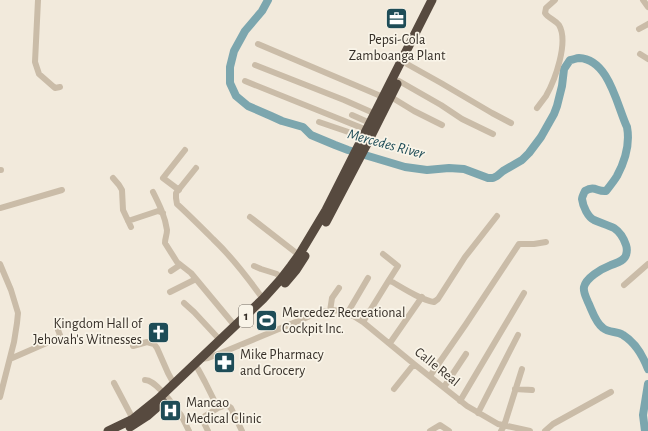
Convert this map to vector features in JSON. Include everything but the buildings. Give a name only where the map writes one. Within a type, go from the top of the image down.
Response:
[{"type":"highway","name":"1","points":[[108,431],[132,418],[166,395],[198,369],[267,303],[296,270],[329,217],[366,135],[387,97],[432,0]]},
{"type":"highway","name":"1","points":[[387,97],[407,64],[438,0]]},
{"type":"highway","name":"1","points":[[366,135],[378,115]]},
{"type":"highway","name":"1","points":[[122,431],[147,416],[174,384],[263,299],[281,279],[299,255],[350,169]]},
{"type":"street","points":[[38,0],[35,62],[36,69],[39,74],[55,88],[60,87]]},
{"type":"street","points":[[537,108],[546,95],[561,58],[562,40],[559,26],[545,13],[546,8],[555,0]]},
{"type":"street","points":[[643,0],[648,6]]},
{"type":"street","points":[[639,29],[648,24]]},
{"type":"street","points":[[258,44],[387,97],[442,125]]},
{"type":"street","points":[[640,54],[648,59]]},
{"type":"street","points":[[407,64],[492,114],[511,122]]},
{"type":"street","points":[[255,65],[378,115]]},
{"type":"street","points":[[398,80],[462,119],[493,134]]},
{"type":"street","points":[[245,81],[366,135]]},
{"type":"street","points":[[352,115],[366,135]]},
{"type":"street","points":[[319,122],[366,135]]},
{"type":"street","points":[[179,190],[163,178],[184,150]]},
{"type":"street","points":[[196,168],[176,193],[177,204],[226,252],[263,299]]},
{"type":"street","points":[[113,178],[122,190],[123,210],[129,224],[158,211],[163,213]]},
{"type":"street","points":[[0,208],[62,190]]},
{"type":"street","points":[[153,192],[163,213],[167,230],[164,240],[165,243],[180,265],[186,268],[196,279],[235,326]]},
{"type":"street","points":[[389,280],[434,302],[438,299],[465,257],[497,216]]},
{"type":"street","points":[[250,217],[299,255]]},
{"type":"street","points":[[430,376],[517,246],[520,244],[546,242]]},
{"type":"street","points":[[363,322],[398,266],[383,254]]},
{"type":"street","points":[[0,264],[11,290],[18,313],[16,331],[0,397]]},
{"type":"street","points":[[624,285],[648,264]]},
{"type":"street","points":[[171,272],[180,265]]},
{"type":"street","points":[[254,266],[277,274],[281,279]]},
{"type":"street","points":[[201,358],[211,357],[321,312],[336,310],[348,312],[368,278]]},
{"type":"street","points":[[170,292],[196,279]]},
{"type":"street","points":[[330,311],[332,298],[339,288]]},
{"type":"street","points":[[460,401],[524,293]]},
{"type":"street","points":[[390,343],[422,297]]},
{"type":"street","points":[[184,303],[220,340]]},
{"type":"street","name":"Calle Real","points":[[348,312],[390,343],[460,401],[499,428],[530,431]]},
{"type":"street","points":[[10,359],[58,338],[60,335],[58,330]]},
{"type":"street","points":[[478,413],[518,335]]},
{"type":"street","points":[[133,346],[147,342],[154,344],[174,384]]},
{"type":"street","points":[[444,387],[466,354]]},
{"type":"street","points":[[394,389],[414,364]]},
{"type":"street","points":[[198,369],[218,408]]},
{"type":"street","points":[[499,428],[522,369]]},
{"type":"street","points":[[145,380],[150,381],[166,395],[181,415],[189,431]]},
{"type":"street","points":[[114,383],[132,418]]},
{"type":"street","points":[[515,389],[532,390]]},
{"type":"street","points":[[545,431],[553,424],[611,392]]},
{"type":"street","points":[[208,431],[203,418],[207,414],[226,405],[229,406],[242,431]]},
{"type":"street","points":[[430,431],[440,425],[449,431]]},
{"type":"waterway","name":"Mercedes River","points":[[268,0],[262,11],[245,31],[234,51],[230,67],[230,83],[236,96],[248,106],[282,121],[303,127],[311,135],[348,150],[405,167],[427,170],[449,168],[464,169],[488,178],[497,176],[522,160],[541,137],[554,114],[562,86],[564,69],[570,60],[579,58],[589,60],[598,66],[605,75],[615,96],[627,127],[628,139],[624,158],[616,178],[606,191],[588,189],[585,191],[582,199],[583,205],[592,219],[614,228],[620,234],[627,247],[627,251],[625,257],[621,261],[594,274],[585,284],[584,291],[598,323],[608,331],[621,334],[628,338],[641,355],[648,369]]},
{"type":"waterway","name":"Mercedes River","points":[[645,431],[643,415],[648,384]]},
{"type":"place","name":"Pepsi-Cola Zamboanga Plant","points":[[397,18]]},
{"type":"place","name":"Mercedez Recreational Cockpit Inc.","points":[[267,321]]},
{"type":"place","name":"Kingdom Hall of Jehovah's Witnesses","points":[[158,332]]},
{"type":"place","name":"Mike Pharmacy and Grocery","points":[[225,363]]},
{"type":"place","name":"Mancao Medical Clinic","points":[[170,411]]}]
